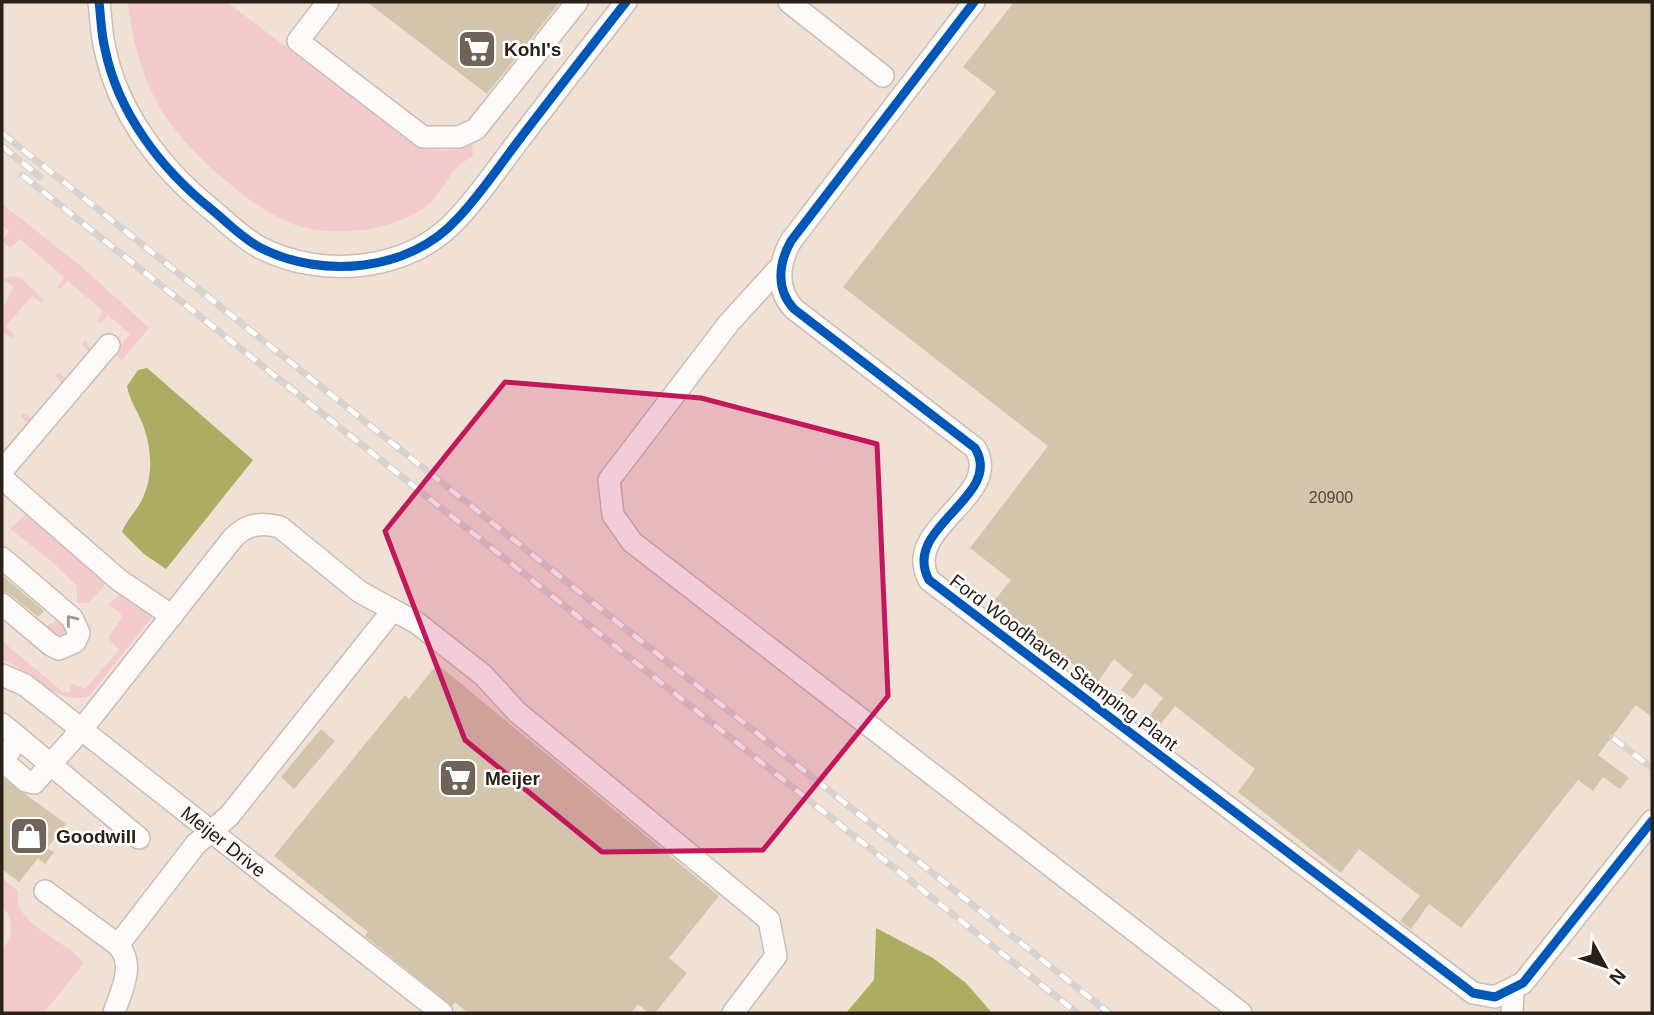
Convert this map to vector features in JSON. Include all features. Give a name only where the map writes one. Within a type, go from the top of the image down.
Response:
[{"type":"street","points":[[99,2],[105,50],[117,87],[132,120],[161,161],[186,189],[259,247],[291,261],[334,269],[377,263],[408,253],[456,221],[626,2]]},
{"type":"street","points":[[328,2],[298,41],[424,137],[459,137],[476,129],[577,2]]},
{"type":"street","points":[[789,2],[883,76]]},
{"type":"street","points":[[974,2],[791,241],[781,266],[729,323],[609,480],[613,515],[632,542],[1241,1013]]},
{"type":"street","name":"Ford Woodhaven Stamping Plant","points":[[781,266],[781,290],[784,299],[794,309],[975,449],[979,456],[982,471],[976,484],[936,530],[929,545],[924,571],[929,580],[1460,985],[1486,997],[1503,996],[1513,991]]},
{"type":"street","points":[[2,471],[109,345]]},
{"type":"street","points":[[2,478],[119,580],[172,616]]},
{"type":"street","points":[[52,765],[233,538],[244,527],[263,523],[279,527],[360,592],[417,623],[484,675],[517,712],[769,920],[776,956],[733,1013]]},
{"type":"street","points":[[2,558],[72,618],[79,633],[75,642],[59,649],[51,645],[2,604]]},
{"type":"street","points":[[117,945],[195,844],[229,816],[393,610]]},
{"type":"street","name":"Meijer Drive","points":[[2,675],[25,685],[442,1013]]},
{"type":"street","points":[[10,731],[139,838]]},
{"type":"street","points":[[1512,1013],[1513,991],[1540,965],[1652,821]]},
{"type":"street","points":[[45,891],[117,945],[128,962],[114,1013]]},
{"type":"highlighted area","points":[[505,382],[701,398],[877,444],[888,696],[763,850],[602,852],[465,740],[385,531]]},
{"type":"shaded area","points":[[128,2],[227,2],[413,144],[442,150],[472,144],[473,156],[455,169],[428,205],[404,219],[355,231],[317,230],[295,225],[239,192],[202,159],[171,124],[160,108],[143,70]]},
{"type":"shaded area","points":[[2,204],[81,266],[149,328],[122,360],[114,354],[130,334],[108,315],[101,323],[97,322],[103,311],[68,281],[61,289],[57,288],[64,277],[20,239],[10,248],[2,241],[9,231],[2,225]]},
{"type":"shaded area","points":[[10,276],[21,278],[45,301],[41,303],[32,296],[6,326],[14,334],[12,338],[2,332],[2,309],[14,287],[4,280]]},
{"type":"shaded area","points":[[86,339],[91,353],[4,456],[2,453],[28,423],[21,417],[22,413],[32,418],[62,384],[55,375],[59,373],[67,379],[89,352],[81,344]]},
{"type":"shaded area","points":[[147,368],[253,460],[166,569],[144,554],[122,532],[142,500],[149,477],[147,438],[127,386],[138,370]]},
{"type":"shaded area","points":[[27,513],[105,580],[103,588],[88,603],[77,603],[77,586],[50,560],[10,529]]},
{"type":"shaded area","points":[[121,593],[153,616],[89,696],[77,698],[55,692],[2,660],[2,641],[63,692],[69,693],[72,683],[85,689],[119,650],[108,638],[121,619],[121,614],[110,605],[104,609]]},
{"type":"shaded area","points":[[58,613],[60,623],[73,625],[63,645],[44,626],[54,623]]},
{"type":"shaded area","points":[[2,878],[18,891],[18,903],[23,914],[84,963],[44,1013],[2,1013],[2,952],[11,936],[10,917],[2,906]]},
{"type":"shaded area","points":[[876,928],[933,958],[966,983],[992,1013],[846,1013],[874,980]]},
{"type":"building","name":"Kohl's","points":[[367,2],[560,2],[487,94]]},
{"type":"building","points":[[1014,2],[1652,2],[1652,717],[1636,705],[1598,755],[1629,778],[1620,789],[1603,777],[1593,791],[1578,780],[1461,928],[1429,904],[1411,929],[1400,921],[1420,896],[1359,849],[1341,873],[1238,792],[1255,769],[1175,706],[1155,731],[1144,723],[1163,698],[1145,683],[1133,699],[1121,690],[1133,675],[1114,659],[1097,683],[993,602],[1011,580],[970,548],[1048,446],[843,287],[996,92],[963,67]]},
{"type":"building","points":[[2,575],[44,611],[38,617],[10,594],[2,591]]},
{"type":"building","name":"Meijer","points":[[437,664],[719,896],[669,958],[687,973],[655,1013],[649,1013],[638,1004],[631,1013],[468,1013],[455,1002],[452,1006],[365,936],[368,932],[274,856],[405,695],[409,699]]},
{"type":"building","points":[[321,729],[335,741],[294,789],[281,777]]},
{"type":"building","name":"Goodwill","points":[[2,777],[66,824],[47,848],[54,852],[45,864],[38,858],[19,882],[2,869]]},
{"type":"railway","points":[[2,133],[1109,1013]]},
{"type":"railway","points":[[2,146],[40,177]]},
{"type":"railway","points":[[22,175],[1077,1013]]},
{"type":"railway","points":[[1613,738],[1652,768]]},
{"type":"cycle path","points":[[99,2],[104,43],[111,73],[120,95],[144,138],[175,176],[235,230],[261,248],[285,258],[337,266],[390,260],[437,237],[457,219],[626,2]]},
{"type":"cycle path","points":[[974,2],[791,241],[781,268],[784,294],[794,309],[975,448],[980,466],[976,482],[928,544],[924,561],[929,580],[1473,993],[1495,997],[1523,983],[1652,821]]},
{"type":"place","name":"Kohl's","points":[[477,49]]},
{"type":"place","name":"Meijer","points":[[458,778]]},
{"type":"place","name":"Goodwill","points":[[29,836]]}]
